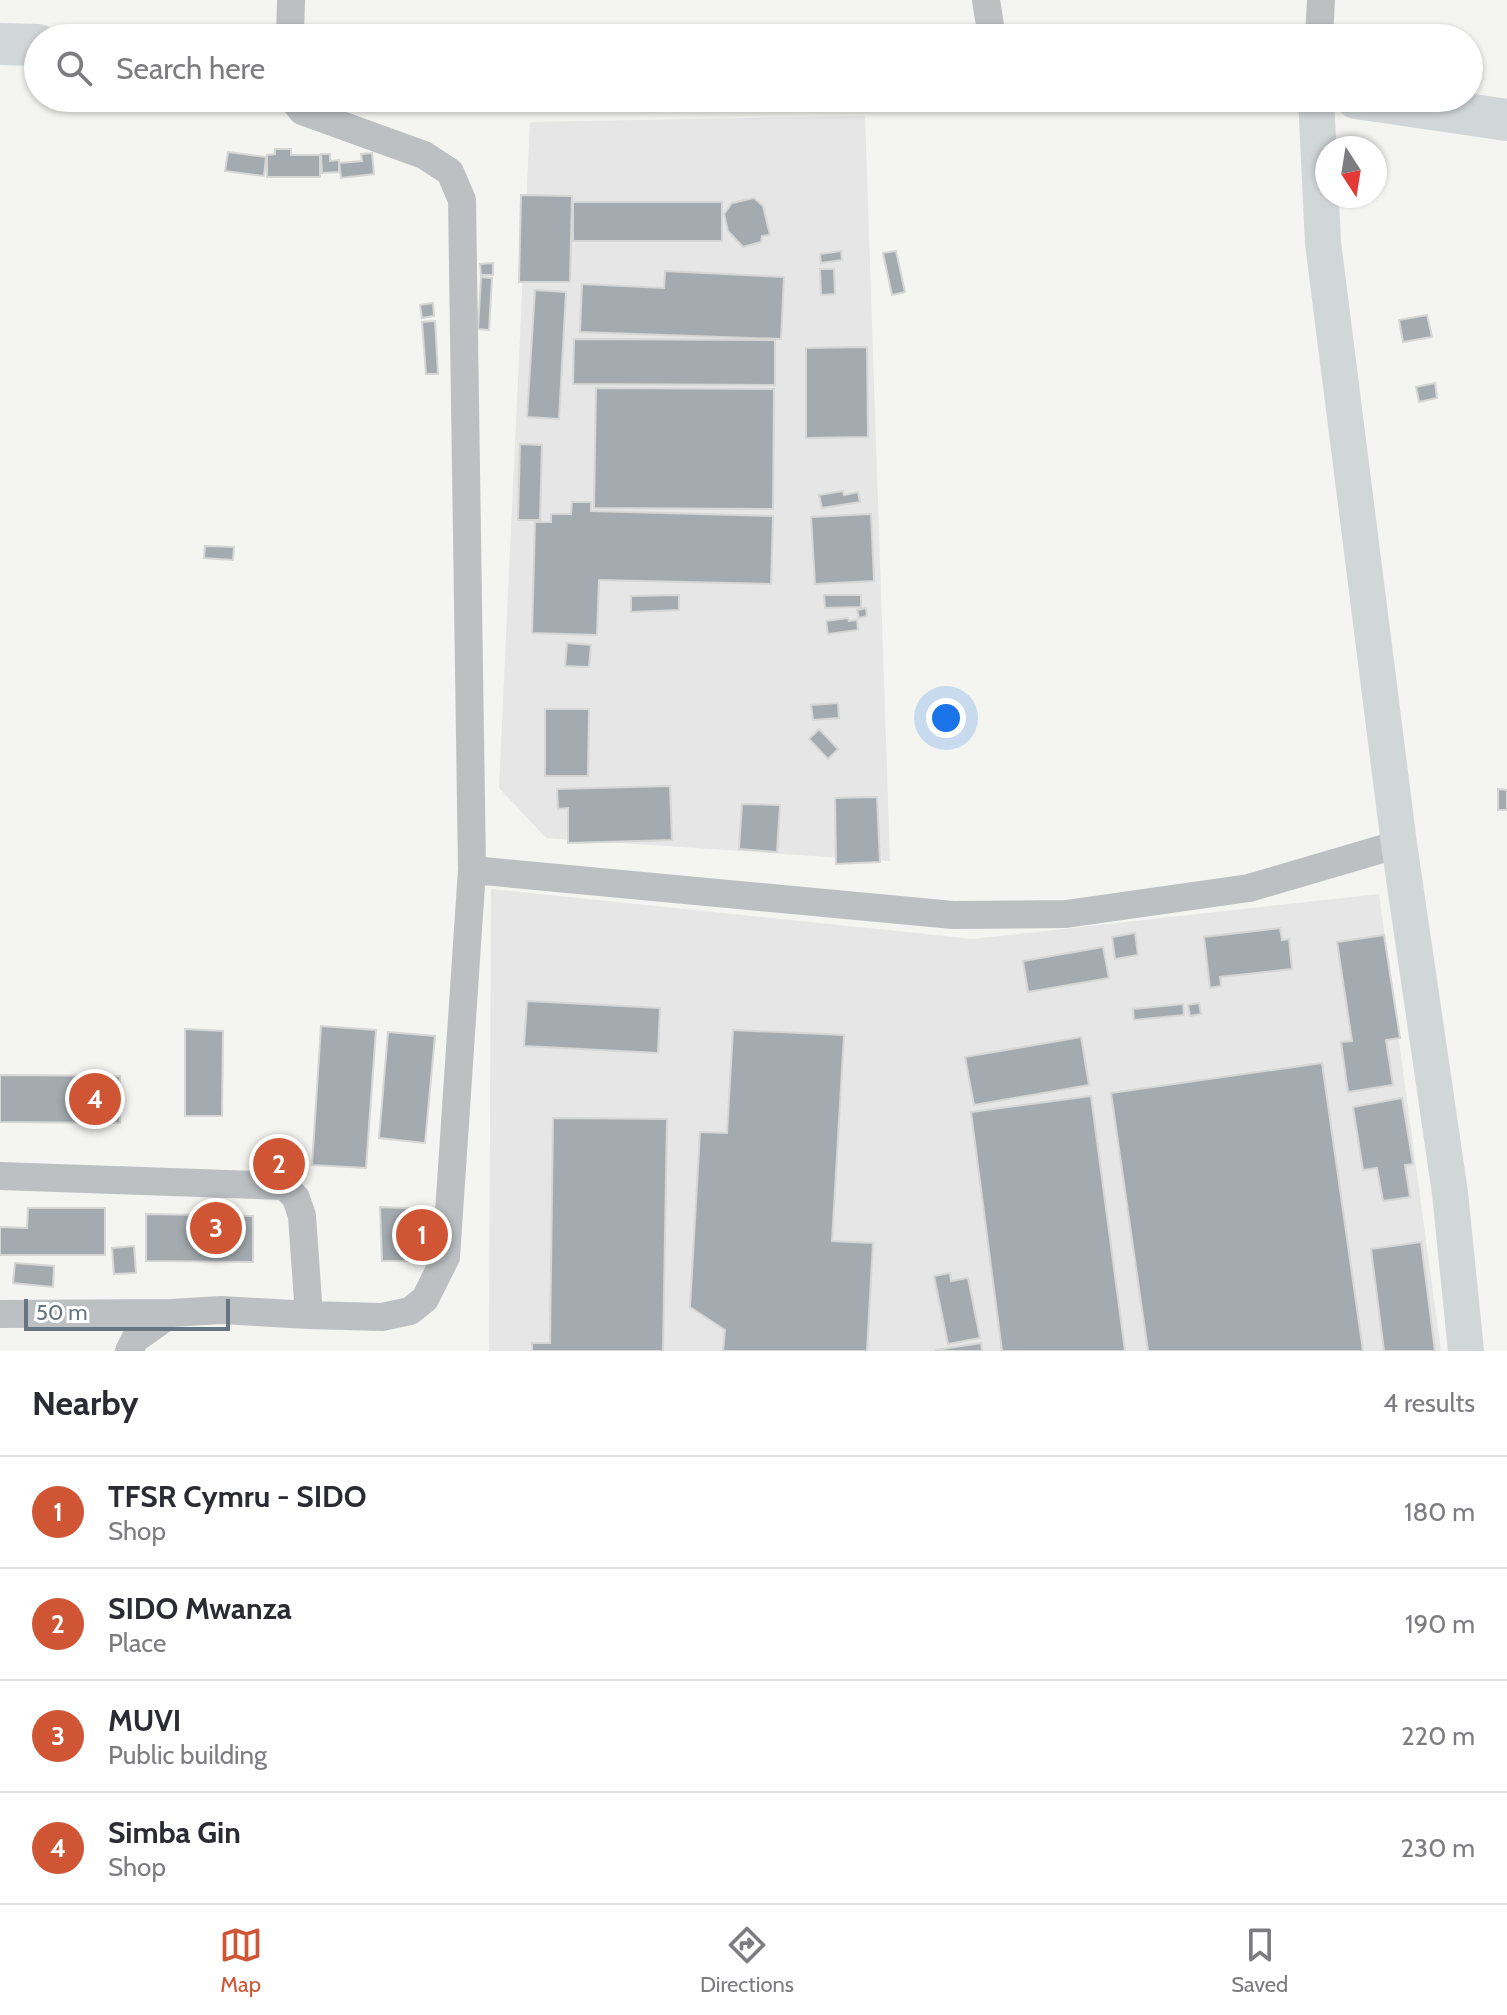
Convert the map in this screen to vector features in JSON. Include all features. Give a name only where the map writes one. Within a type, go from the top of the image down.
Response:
[{"type":"highway","points":[[0,44],[24,45]]},
{"type":"highway","points":[[1452,112],[1507,120]]},
{"type":"main road","points":[[1317,112],[1323,243],[1399,844],[1450,1193],[1466,1351]]},
{"type":"street","points":[[290,24],[291,0]]},
{"type":"street","points":[[986,0],[990,24]]},
{"type":"street","points":[[1320,24],[1321,0]]},
{"type":"street","points":[[0,1314],[221,1310],[382,1317],[410,1311],[425,1299],[446,1257],[472,870],[462,200],[450,172],[424,155],[305,112]]},
{"type":"street","points":[[472,870],[953,915],[1066,914],[1249,888],[1399,844]]},
{"type":"street","points":[[0,1176],[285,1186],[296,1198],[302,1216],[309,1315]]},
{"type":"street","points":[[129,1351],[135,1339],[172,1313]]},
{"type":"shaded area","points":[[865,116],[890,861],[546,838],[499,788],[530,122]]},
{"type":"shaded area","points":[[491,889],[973,939],[1379,894],[1441,1351],[489,1351]]},
{"type":"building","points":[[275,149],[291,149],[291,155],[320,155],[320,177],[267,177],[267,155],[275,154]]},
{"type":"building","points":[[228,152],[266,157],[264,176],[225,171]]},
{"type":"building","points":[[372,153],[374,174],[341,178],[339,163],[362,161],[361,154]]},
{"type":"building","points":[[321,154],[330,154],[330,161],[339,160],[339,172],[322,173]]},
{"type":"building","points":[[521,195],[572,196],[570,282],[519,282]]},
{"type":"building","points":[[754,198],[763,206],[770,235],[762,236],[761,242],[743,247],[728,231],[724,214],[732,203]]},
{"type":"building","points":[[573,202],[722,202],[722,241],[573,241]]},
{"type":"building","points":[[841,251],[842,260],[821,263],[820,254]]},
{"type":"building","points":[[896,251],[905,292],[892,295],[883,253]]},
{"type":"building","points":[[493,263],[493,275],[481,275],[480,264]]},
{"type":"building","points":[[820,269],[834,269],[835,294],[821,295]]},
{"type":"building","points":[[665,271],[784,277],[781,339],[580,332],[582,284],[664,288]]},
{"type":"building","points":[[481,277],[492,278],[489,330],[478,329]]},
{"type":"building","points":[[535,290],[566,292],[559,419],[527,417]]},
{"type":"building","points":[[433,303],[434,316],[422,318],[420,305]]},
{"type":"building","points":[[1427,315],[1432,337],[1403,342],[1399,320]]},
{"type":"building","points":[[435,321],[438,374],[426,374],[422,322]]},
{"type":"building","points":[[574,339],[775,340],[775,385],[573,384]]},
{"type":"building","points":[[867,347],[868,437],[806,438],[806,348]]},
{"type":"building","points":[[1435,383],[1437,398],[1419,402],[1416,387]]},
{"type":"building","points":[[596,388],[774,389],[773,509],[594,508]]},
{"type":"building","points":[[520,444],[542,445],[540,520],[518,520]]},
{"type":"building","points":[[843,491],[844,495],[858,492],[860,502],[822,508],[819,495]]},
{"type":"building","points":[[572,502],[591,502],[591,511],[773,516],[771,584],[599,580],[597,635],[532,633],[535,522],[551,522],[551,514],[571,514]]},
{"type":"building","points":[[871,514],[874,581],[815,584],[811,517]]},
{"type":"building","points":[[205,546],[234,547],[233,560],[204,558]]},
{"type":"building","points":[[679,595],[679,610],[631,612],[631,596]]},
{"type":"building","points":[[824,595],[861,595],[861,607],[825,608]]},
{"type":"building","points":[[866,608],[867,616],[859,618],[857,610]]},
{"type":"building","points":[[848,618],[849,621],[857,620],[858,630],[828,634],[826,621]]},
{"type":"building","points":[[567,643],[591,645],[589,667],[565,666]]},
{"type":"building","points":[[838,703],[839,718],[813,720],[811,705]]},
{"type":"building","points":[[545,709],[589,709],[588,776],[545,776]]},
{"type":"building","points":[[819,729],[838,749],[828,759],[809,739]]},
{"type":"building","points":[[670,786],[672,840],[568,843],[568,808],[558,809],[557,789]]},
{"type":"building","points":[[1498,789],[1507,790],[1507,810],[1498,810]]},
{"type":"building","points":[[877,797],[880,862],[836,864],[835,798]]},
{"type":"building","points":[[742,804],[780,805],[777,852],[739,849]]},
{"type":"building","points":[[1280,928],[1282,940],[1289,939],[1292,969],[1220,977],[1221,986],[1210,988],[1204,937]]},
{"type":"building","points":[[1135,933],[1138,955],[1115,959],[1112,937]]},
{"type":"building","points":[[1384,935],[1400,1038],[1386,1040],[1393,1085],[1348,1092],[1341,1042],[1352,1041],[1337,942]]},
{"type":"building","points":[[1103,947],[1109,978],[1028,992],[1023,961]]},
{"type":"building","points":[[527,1001],[660,1008],[658,1053],[524,1046]]},
{"type":"building","points":[[1199,1003],[1201,1014],[1190,1016],[1188,1005]]},
{"type":"building","points":[[1183,1004],[1184,1015],[1134,1020],[1133,1009]]},
{"type":"building","points":[[321,1026],[376,1030],[366,1168],[312,1165]]},
{"type":"building","points":[[185,1029],[223,1031],[222,1116],[185,1116]]},
{"type":"building","points":[[733,1030],[844,1035],[832,1241],[873,1243],[867,1351],[723,1351],[725,1330],[690,1307],[700,1132],[727,1133]]},
{"type":"building","points":[[388,1032],[435,1036],[425,1143],[379,1138]]},
{"type":"building","points":[[1081,1037],[1089,1085],[974,1105],[965,1057]]},
{"type":"building","points":[[1322,1063],[1363,1351],[1148,1351],[1111,1093]]},
{"type":"building","points":[[0,1075],[120,1076],[120,1123],[0,1122]]},
{"type":"building","points":[[1091,1096],[1125,1351],[1002,1351],[971,1112]]},
{"type":"building","points":[[1402,1098],[1413,1164],[1405,1165],[1410,1197],[1383,1201],[1377,1168],[1363,1170],[1353,1107]]},
{"type":"building","points":[[553,1118],[667,1119],[663,1351],[532,1351],[532,1343],[550,1343]]},
{"type":"building","points":[[380,1207],[429,1209],[429,1261],[382,1261]]},
{"type":"building","points":[[28,1208],[105,1208],[105,1255],[0,1255],[0,1227],[27,1228]]},
{"type":"building","points":[[146,1214],[253,1216],[253,1262],[146,1261]]},
{"type":"building","points":[[1421,1242],[1435,1351],[1384,1351],[1371,1249]]},
{"type":"building","points":[[134,1246],[136,1273],[114,1274],[112,1248]]},
{"type":"building","points":[[15,1263],[54,1266],[53,1287],[13,1283]]},
{"type":"building","points":[[950,1273],[951,1281],[968,1278],[980,1338],[948,1344],[934,1276]]},
{"type":"building","points":[[981,1343],[982,1351],[936,1351],[936,1350]]},
{"type":"place","name":"Simba Gin","points":[[95,1099]]},
{"type":"place","name":"SIDO Mwanza","points":[[279,1164]]},
{"type":"place","name":"MUVI","points":[[216,1228]]},
{"type":"place","name":"TFSR Cymru - SIDO","points":[[422,1235]]}]
